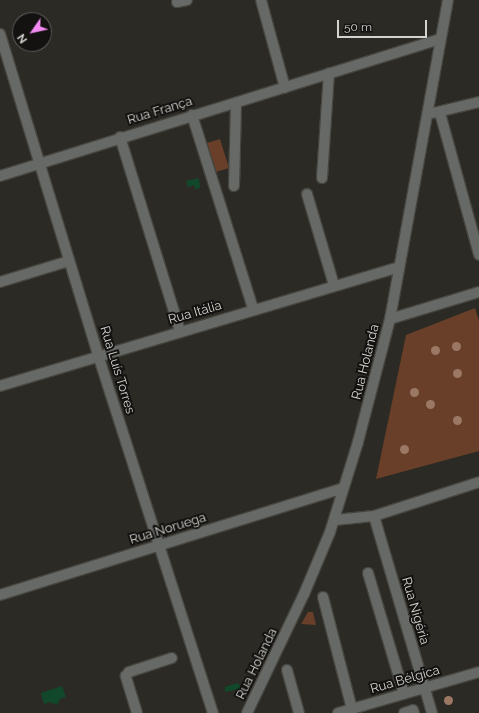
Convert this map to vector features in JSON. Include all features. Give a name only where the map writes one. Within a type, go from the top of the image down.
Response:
[{"type":"street","points":[[261,0],[285,88]]},
{"type":"street","name":"Rua Holanda","points":[[248,713],[304,594],[335,520],[343,488],[358,442],[390,319],[448,0]]},
{"type":"street","name":"Rua Luís Torres","points":[[0,34],[98,355],[213,713]]},
{"type":"street","name":"Rua França","points":[[0,176],[120,137],[285,88],[440,39]]},
{"type":"street","points":[[322,178],[329,73]]},
{"type":"street","points":[[234,186],[236,102]]},
{"type":"street","points":[[427,114],[440,113],[479,102]]},
{"type":"street","points":[[440,113],[479,255]]},
{"type":"street","points":[[192,115],[253,309]]},
{"type":"street","points":[[120,137],[180,331]]},
{"type":"street","points":[[307,194],[334,285]]},
{"type":"street","points":[[0,282],[69,261]]},
{"type":"street","name":"Rua Itália","points":[[0,386],[98,355],[399,267]]},
{"type":"street","points":[[390,319],[479,292]]},
{"type":"street","points":[[335,520],[374,516],[479,482]]},
{"type":"street","name":"Rua Noruega","points":[[0,594],[343,488]]},
{"type":"street","name":"Rua Nigéria","points":[[374,516],[432,713]]},
{"type":"street","points":[[368,573],[404,694]]},
{"type":"street","points":[[324,597],[356,710]]},
{"type":"street","points":[[137,713],[126,676],[129,672],[172,658]]},
{"type":"street","points":[[287,670],[299,713]]},
{"type":"street","name":"Rua Bélgica","points":[[338,713],[356,710],[479,672]]},
{"type":"street","points":[[404,713],[413,710],[414,713]]},
{"type":"shaded area","points":[[220,139],[229,168],[216,172],[207,143]]},
{"type":"shaded area","points":[[199,178],[200,188],[195,189],[194,185],[188,187],[186,181]]},
{"type":"shaded area","points":[[475,308],[479,321],[479,451],[376,479],[406,335]]},
{"type":"shaded area","points":[[308,612],[313,612],[316,625],[301,624]]},
{"type":"shaded area","points":[[237,683],[241,686],[239,689],[225,692],[225,687]]},
{"type":"shaded area","points":[[62,686],[66,697],[60,699],[57,705],[50,702],[44,704],[41,693]]}]
